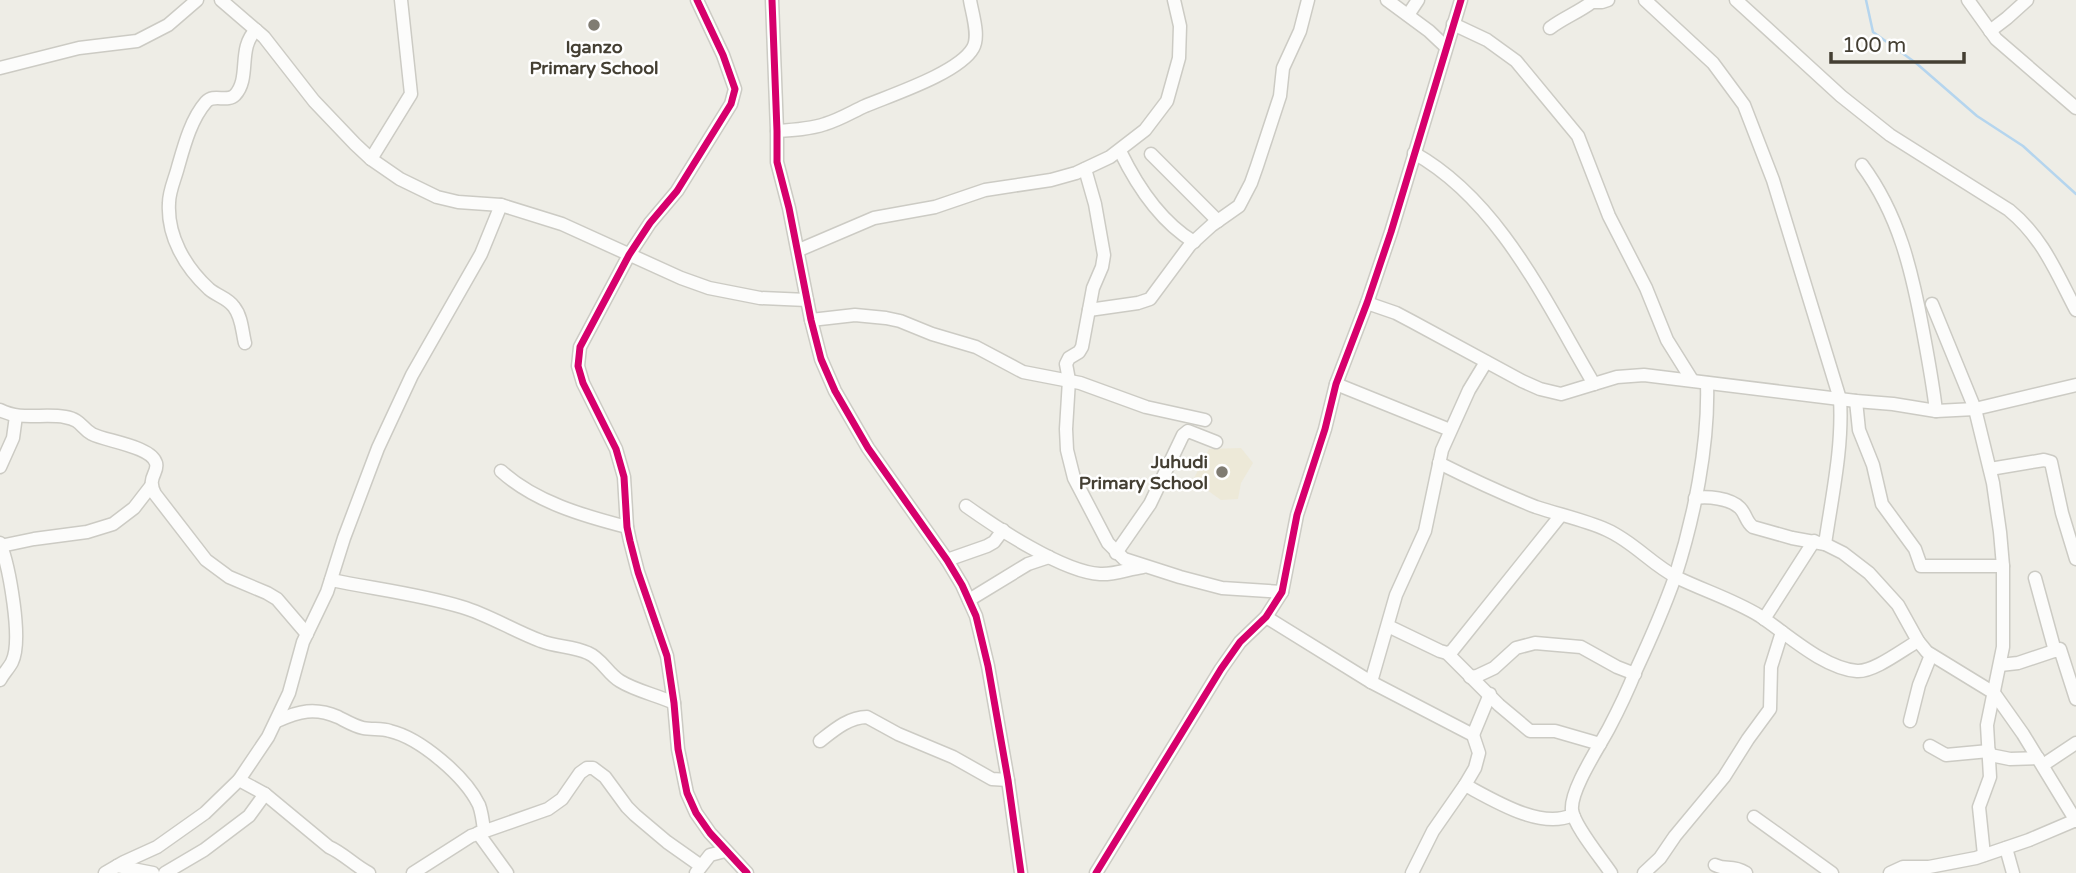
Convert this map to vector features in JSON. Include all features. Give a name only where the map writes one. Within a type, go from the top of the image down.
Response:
[{"type":"street","points":[[0,68],[88,46],[137,41],[168,25],[197,0]]},
{"type":"street","points":[[221,0],[277,52],[314,101],[371,159],[400,179],[437,197],[458,202],[501,205],[562,224],[709,288],[760,298],[807,300]]},
{"type":"street","points":[[371,159],[411,94],[401,0]]},
{"type":"street","points":[[697,0],[723,55],[735,89],[734,95],[687,177],[650,223],[629,255],[580,347],[578,366],[583,383],[621,463],[626,488],[627,527],[638,572],[667,656],[678,749],[687,793],[696,813],[725,851],[747,873]]},
{"type":"street","points":[[772,0],[777,162],[799,250],[821,359],[845,408],[882,469],[947,561],[969,600],[982,636],[1008,780],[1021,873]]},
{"type":"street","points":[[777,131],[827,124],[905,91],[951,67],[969,54],[975,44],[970,0]]},
{"type":"street","points":[[799,250],[874,218],[941,205],[985,190],[1051,180],[1085,169],[1120,151],[1144,130],[1167,101],[1179,58],[1180,26],[1174,0]]},
{"type":"street","points":[[1089,310],[1150,299],[1194,242],[1239,206],[1251,183],[1279,98],[1283,68],[1300,31],[1308,0]]},
{"type":"street","points":[[1387,0],[1446,47]]},
{"type":"street","points":[[1408,15],[1418,0]]},
{"type":"street","points":[[1096,873],[1220,668],[1240,642],[1266,617],[1282,592],[1297,515],[1325,429],[1336,384],[1367,303],[1461,0]]},
{"type":"street","points":[[1550,28],[1592,2],[1608,0]]},
{"type":"street","points":[[1645,0],[1713,63],[1744,105],[1773,180],[1840,399],[1835,474],[1819,543],[1764,619]]},
{"type":"street","points":[[1736,0],[1841,96],[1890,135],[2024,222],[2043,247],[2076,310]]},
{"type":"street","points":[[1968,0],[2005,47],[2076,108]]},
{"type":"street","points":[[1990,31],[2026,0]]},
{"type":"street","points":[[1453,24],[1487,40],[1510,56],[1578,136],[1615,229],[1646,288],[1668,340],[1692,380]]},
{"type":"street","points":[[245,343],[238,313],[233,305],[210,290],[180,254],[171,223],[169,204],[185,144],[198,114],[208,99],[228,99],[237,93],[246,43],[256,30]]},
{"type":"street","points":[[1120,151],[1162,214],[1177,230],[1194,242]]},
{"type":"street","points":[[1414,153],[1450,178],[1508,241],[1594,384]]},
{"type":"street","points":[[1151,154],[1218,221]]},
{"type":"street","points":[[1862,165],[1890,209],[1909,264],[1918,296],[1936,411]]},
{"type":"street","points":[[1085,169],[1095,204],[1104,255],[1093,288],[1083,347],[1069,358],[1066,365],[1069,380],[1066,429],[1074,478],[1100,529],[1124,559],[1222,588],[1282,592]]},
{"type":"street","points":[[111,870],[157,847],[205,813],[239,780],[268,737],[289,693],[307,634],[331,580],[362,488],[393,416],[412,375],[481,254],[501,205]]},
{"type":"street","points":[[1367,303],[1404,317],[1486,362],[1540,389],[1552,392],[1570,392],[1630,375],[1656,375],[1936,411],[1975,410],[2076,385]]},
{"type":"street","points":[[1932,304],[1975,410],[1997,503],[2003,566],[2003,647],[1987,725],[1988,784],[1979,807],[1978,873]]},
{"type":"street","points":[[811,320],[841,316],[886,318],[976,347],[1023,372],[1069,380],[1146,407],[1205,420]]},
{"type":"street","points":[[1371,682],[1396,595],[1425,531],[1439,463],[1450,430],[1486,362]]},
{"type":"street","points":[[1611,873],[1574,817],[1572,807],[1575,794],[1634,674],[1675,576],[1695,498],[1705,435],[1707,383]]},
{"type":"street","points":[[1336,384],[1450,430]]},
{"type":"street","points":[[1856,401],[1859,430],[1871,457],[1882,504],[1915,549],[1921,566],[2003,566]]},
{"type":"street","points":[[0,410],[16,416],[67,417],[81,422],[92,433],[145,453],[156,462],[151,486],[134,508],[113,524],[88,532],[1,544],[13,599],[15,653],[12,663],[0,680]]},
{"type":"street","points":[[0,467],[13,438],[16,416]]},
{"type":"street","points":[[1116,552],[1150,504],[1183,435],[1188,431],[1216,442]]},
{"type":"street","points":[[1990,469],[2044,460],[2051,462],[2076,559]]},
{"type":"street","points":[[1439,463],[1480,483],[1608,531],[1630,543],[1660,568],[1739,604],[1827,661],[1859,671],[1878,666],[1918,641]]},
{"type":"street","points":[[502,471],[511,480],[557,504],[627,527]]},
{"type":"street","points":[[151,486],[163,506],[206,560],[229,576],[276,599],[307,634]]},
{"type":"street","points":[[1695,498],[1708,497],[1732,503],[1741,510],[1753,527],[1819,543],[1843,553],[1879,582],[1898,605],[1918,641],[1931,655],[1994,693],[2076,820],[1980,856],[1929,867],[1903,867],[1890,873]]},
{"type":"street","points":[[966,506],[1049,557],[1075,568],[1099,574],[1146,567]]},
{"type":"street","points":[[1447,653],[1452,651],[1561,515]]},
{"type":"street","points":[[947,561],[987,547],[1003,530]]},
{"type":"street","points":[[969,600],[1028,564],[1049,557]]},
{"type":"street","points":[[2035,578],[2055,651]]},
{"type":"street","points":[[331,580],[417,595],[464,607],[545,643],[588,653],[628,685],[674,703]]},
{"type":"street","points":[[1266,617],[1371,682],[1473,735]]},
{"type":"street","points":[[1388,626],[1447,653],[1499,705],[1530,730],[1556,731],[1600,744]]},
{"type":"street","points":[[1644,873],[1661,858],[1675,836],[1724,777],[1770,709],[1771,667],[1782,632]]},
{"type":"street","points":[[1470,677],[1494,667],[1516,648],[1535,643],[1581,647],[1634,674]]},
{"type":"street","points":[[2000,665],[2018,663],[2060,649],[2076,699]]},
{"type":"street","points":[[1910,721],[1919,685],[1931,655]]},
{"type":"street","points":[[1412,873],[1433,831],[1475,768],[1479,753],[1473,735],[1490,694]]},
{"type":"street","points":[[277,721],[300,711],[309,711],[329,714],[363,727],[386,730],[411,739],[446,764],[478,804],[481,832],[507,873]]},
{"type":"street","points":[[820,741],[837,727],[867,717],[898,734],[942,751],[992,779],[1008,780]]},
{"type":"street","points":[[1930,746],[1948,755],[1989,753],[2010,759],[2040,762],[2076,743]]},
{"type":"street","points":[[412,873],[459,842],[548,809],[562,799],[580,773],[587,768],[593,768],[605,777],[635,816],[698,869],[710,855],[725,851]]},
{"type":"street","points":[[239,780],[265,794],[329,847],[369,873]]},
{"type":"street","points":[[1465,785],[1504,806],[1531,816],[1556,820],[1572,815],[1574,817]]},
{"type":"street","points":[[165,873],[204,850],[248,816],[265,794]]},
{"type":"street","points":[[1754,817],[1832,873]]},
{"type":"street","points":[[2006,848],[2013,873]]},
{"type":"street","points":[[1715,865],[1733,867],[1746,873]]},
{"type":"street","points":[[111,870],[153,873]]},
{"type":"shaded area","name":"Juhudi Primary School","points":[[1241,448],[1253,463],[1241,483],[1238,499],[1221,500],[1193,480],[1209,449]]},
{"type":"waterway","points":[[1866,0],[1873,32],[1916,63],[1977,116],[2023,146],[2076,194]]},
{"type":"cycle path","points":[[697,0],[723,55],[735,89],[731,104],[677,191],[650,223],[629,255],[580,347],[578,366],[583,383],[616,449],[624,477],[630,541],[667,656],[678,749],[687,793],[696,813],[710,833],[747,873]]},
{"type":"cycle path","points":[[772,0],[777,162],[821,359],[835,391],[868,448],[947,560],[976,616],[988,666],[1008,780],[1021,873]]},
{"type":"cycle path","points":[[1096,873],[1221,669],[1240,642],[1266,617],[1282,592],[1297,515],[1325,429],[1336,384],[1391,232],[1461,0]]},
{"type":"place","name":"Iganzo Primary School","points":[[594,25]]},
{"type":"place","name":"Juhudi Primary School","points":[[1222,472]]}]
